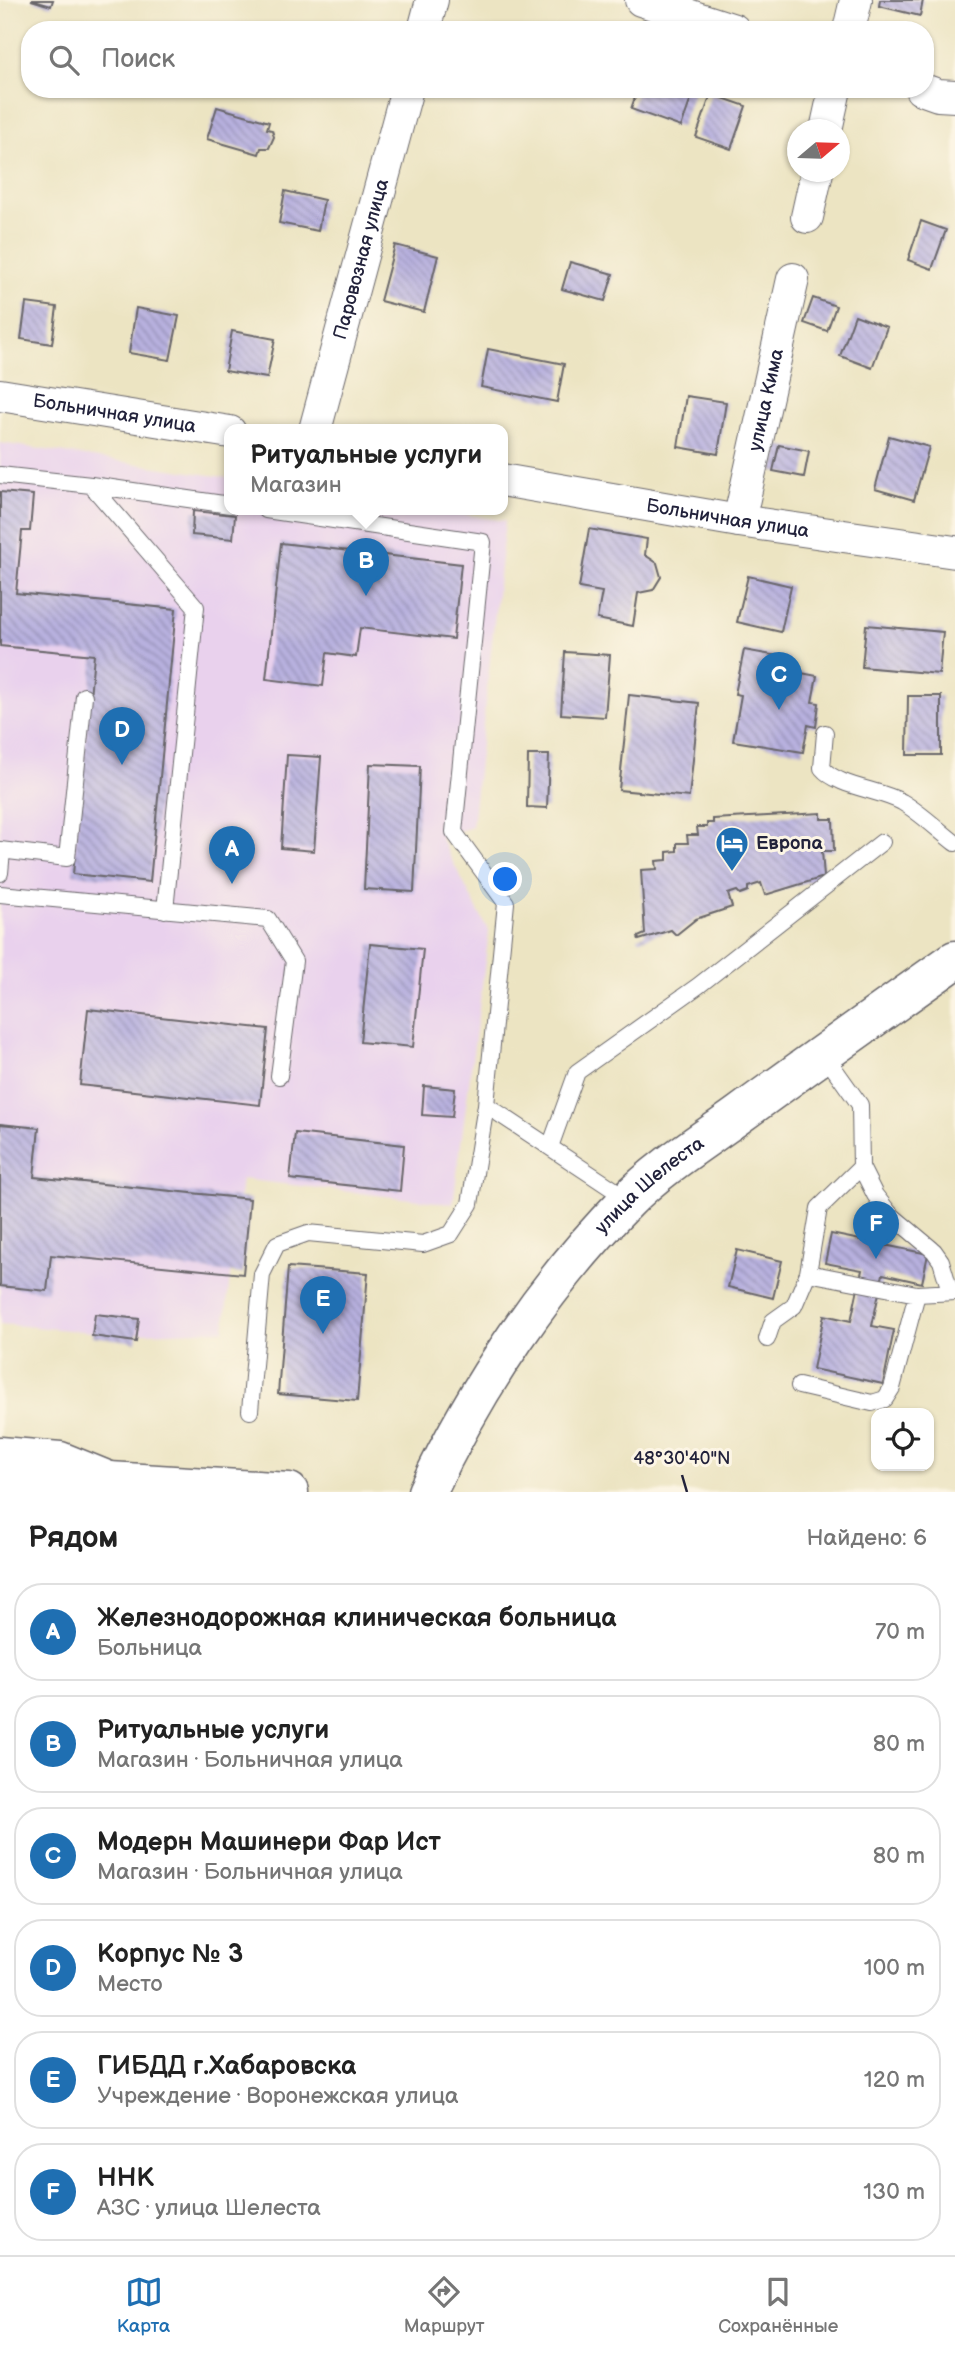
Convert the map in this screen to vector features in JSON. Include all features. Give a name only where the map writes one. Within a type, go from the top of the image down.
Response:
[{"type":"main road","name":"улица Шелеста","points":[[427,1492],[462,1423],[519,1333],[567,1267],[628,1199],[679,1158],[955,960]]},
{"type":"main road","points":[[0,1456],[61,1461],[109,1481]]},
{"type":"main road","points":[[0,1490],[64,1491],[109,1481],[217,1490],[289,1492]]},
{"type":"street","points":[[426,21],[432,0]]},
{"type":"street","points":[[641,0],[706,21]]},
{"type":"street","points":[[851,21],[856,0]]},
{"type":"street","points":[[934,94],[955,96]]},
{"type":"street","name":"Паровозная улица","points":[[317,424],[405,98]]},
{"type":"street","points":[[829,119],[833,98]]},
{"type":"street","points":[[807,217],[815,182]]},
{"type":"street","name":"улица Кима","points":[[739,521],[793,279]]},
{"type":"street","name":"Больничная улица","points":[[0,395],[224,431]]},
{"type":"street","name":"Больничная улица","points":[[508,481],[739,521],[955,552]]},
{"type":"lane","points":[[0,475],[224,504]]},
{"type":"lane","points":[[91,485],[196,607],[165,910]]},
{"type":"lane","points":[[250,1411],[262,1274],[277,1244],[308,1233],[423,1244],[451,1234],[470,1205],[486,1105],[506,903],[454,832],[484,542],[300,515]]},
{"type":"lane","points":[[0,873],[1,850],[67,858],[84,696]]},
{"type":"lane","points":[[825,733],[822,768],[831,779],[863,787],[903,802],[955,843]]},
{"type":"lane","points":[[550,1147],[577,1072],[698,986],[882,842]]},
{"type":"lane","points":[[0,894],[268,919],[294,961],[279,1076]]},
{"type":"lane","points":[[807,1273],[917,1294],[953,1292],[941,1261],[934,1251],[890,1214],[875,1195],[861,1167],[860,1105],[823,1053]]},
{"type":"lane","points":[[486,1105],[628,1199]]},
{"type":"lane","points":[[767,1339],[773,1321],[794,1306],[807,1273],[819,1208],[861,1167]]},
{"type":"lane","points":[[799,1386],[872,1403],[885,1399],[892,1388],[917,1294]]},
{"type":"shaded area","points":[[0,443],[224,477],[224,515],[468,515],[505,521],[472,827],[440,837],[489,932],[453,1204],[241,1179],[224,1330],[115,1334],[0,1324]]},
{"type":"building","points":[[31,0],[53,0],[51,6]]},
{"type":"building","points":[[880,0],[923,0],[920,16],[879,6]]},
{"type":"building","points":[[635,98],[691,98],[681,127],[631,109]]},
{"type":"building","points":[[710,98],[723,98],[746,106],[731,149],[696,137]]},
{"type":"building","points":[[217,107],[269,122],[267,129],[272,130],[274,137],[269,148],[261,148],[259,154],[207,139]]},
{"type":"building","points":[[285,191],[324,200],[318,231],[279,223]]},
{"type":"building","points":[[921,221],[946,230],[932,269],[908,260]]},
{"type":"building","points":[[395,245],[438,256],[424,312],[380,301]]},
{"type":"building","points":[[570,262],[613,274],[605,301],[562,289]]},
{"type":"building","points":[[813,298],[836,306],[827,331],[804,323]]},
{"type":"building","points":[[26,303],[57,307],[52,344],[21,339]]},
{"type":"building","points":[[136,308],[179,316],[170,360],[129,353]]},
{"type":"building","points":[[855,315],[887,327],[872,368],[840,356]]},
{"type":"building","points":[[232,331],[275,339],[267,378],[225,371]]},
{"type":"building","points":[[488,349],[564,364],[557,402],[481,387]]},
{"type":"building","points":[[686,396],[726,402],[718,454],[678,447]]},
{"type":"building","points":[[889,436],[929,447],[914,500],[875,489]]},
{"type":"building","points":[[779,445],[809,451],[804,477],[773,471]]},
{"type":"building","points":[[0,492],[33,495],[30,531],[22,531],[16,593],[176,609],[150,882],[73,874],[94,655],[0,646]]},
{"type":"building","points":[[193,511],[235,515],[233,539],[192,535]]},
{"type":"building","points":[[589,529],[647,539],[645,555],[657,563],[661,577],[653,590],[638,593],[633,626],[597,619],[602,592],[579,588]]},
{"type":"building","points":[[281,543],[461,564],[453,639],[360,628],[356,657],[327,653],[323,686],[266,679]]},
{"type":"building","points":[[748,576],[791,586],[781,632],[737,622]]},
{"type":"building","points":[[866,625],[943,632],[939,674],[862,667]]},
{"type":"building","points":[[744,650],[789,658],[786,670],[817,676],[812,702],[819,703],[816,727],[808,725],[803,752],[733,741],[741,695],[735,694]]},
{"type":"building","points":[[565,652],[610,655],[605,717],[561,714]]},
{"type":"building","points":[[629,695],[699,703],[689,797],[619,790]]},
{"type":"building","points":[[908,696],[941,696],[941,755],[907,755]]},
{"type":"building","points":[[287,755],[321,757],[314,851],[281,848]]},
{"type":"building","points":[[528,755],[549,755],[547,808],[527,807]]},
{"type":"building","points":[[370,764],[420,766],[414,892],[364,889]]},
{"type":"building","name":"Европа","points":[[821,813],[821,819],[833,819],[834,851],[822,851],[824,877],[765,895],[761,883],[748,887],[748,891],[740,894],[737,891],[728,894],[732,907],[696,919],[676,935],[671,930],[639,940],[638,937],[645,934],[641,870],[657,869],[656,861],[667,860],[667,852],[677,851],[677,843],[688,843],[687,835],[698,835],[697,827],[707,827],[707,823],[713,823],[713,819]]},
{"type":"building","points":[[370,944],[423,949],[413,1047],[360,1042]]},
{"type":"building","points":[[88,1009],[268,1029],[260,1105],[80,1085]]},
{"type":"building","points":[[424,1086],[455,1089],[452,1117],[422,1115]]},
{"type":"building","points":[[0,1124],[39,1128],[34,1177],[250,1199],[243,1274],[51,1255],[47,1291],[0,1286]]},
{"type":"building","points":[[295,1133],[404,1145],[400,1191],[290,1179]]},
{"type":"building","points":[[831,1234],[928,1254],[922,1283],[883,1274],[872,1326],[894,1330],[883,1384],[813,1369],[824,1315],[851,1321],[862,1270],[825,1263]]},
{"type":"building","points":[[737,1250],[782,1261],[773,1298],[728,1287]]},
{"type":"building","points":[[288,1267],[368,1273],[357,1401],[278,1394]]},
{"type":"building","points":[[95,1314],[139,1319],[136,1342],[92,1336]]},
{"type":"place","name":"Ритуальные услуги","points":[[366,596]]},
{"type":"place","name":"Модерн Машинери Фар Ист","points":[[779,710]]},
{"type":"place","name":"Корпус № 3","points":[[122,765]]},
{"type":"place","name":"Европа","points":[[732,873]]},
{"type":"place","name":"Железнодорожная клиническая больница","points":[[232,884]]},
{"type":"place","name":"ННК","points":[[876,1259]]},
{"type":"place","name":"ГИБДД г.Хабаровска","points":[[323,1334]]}]
